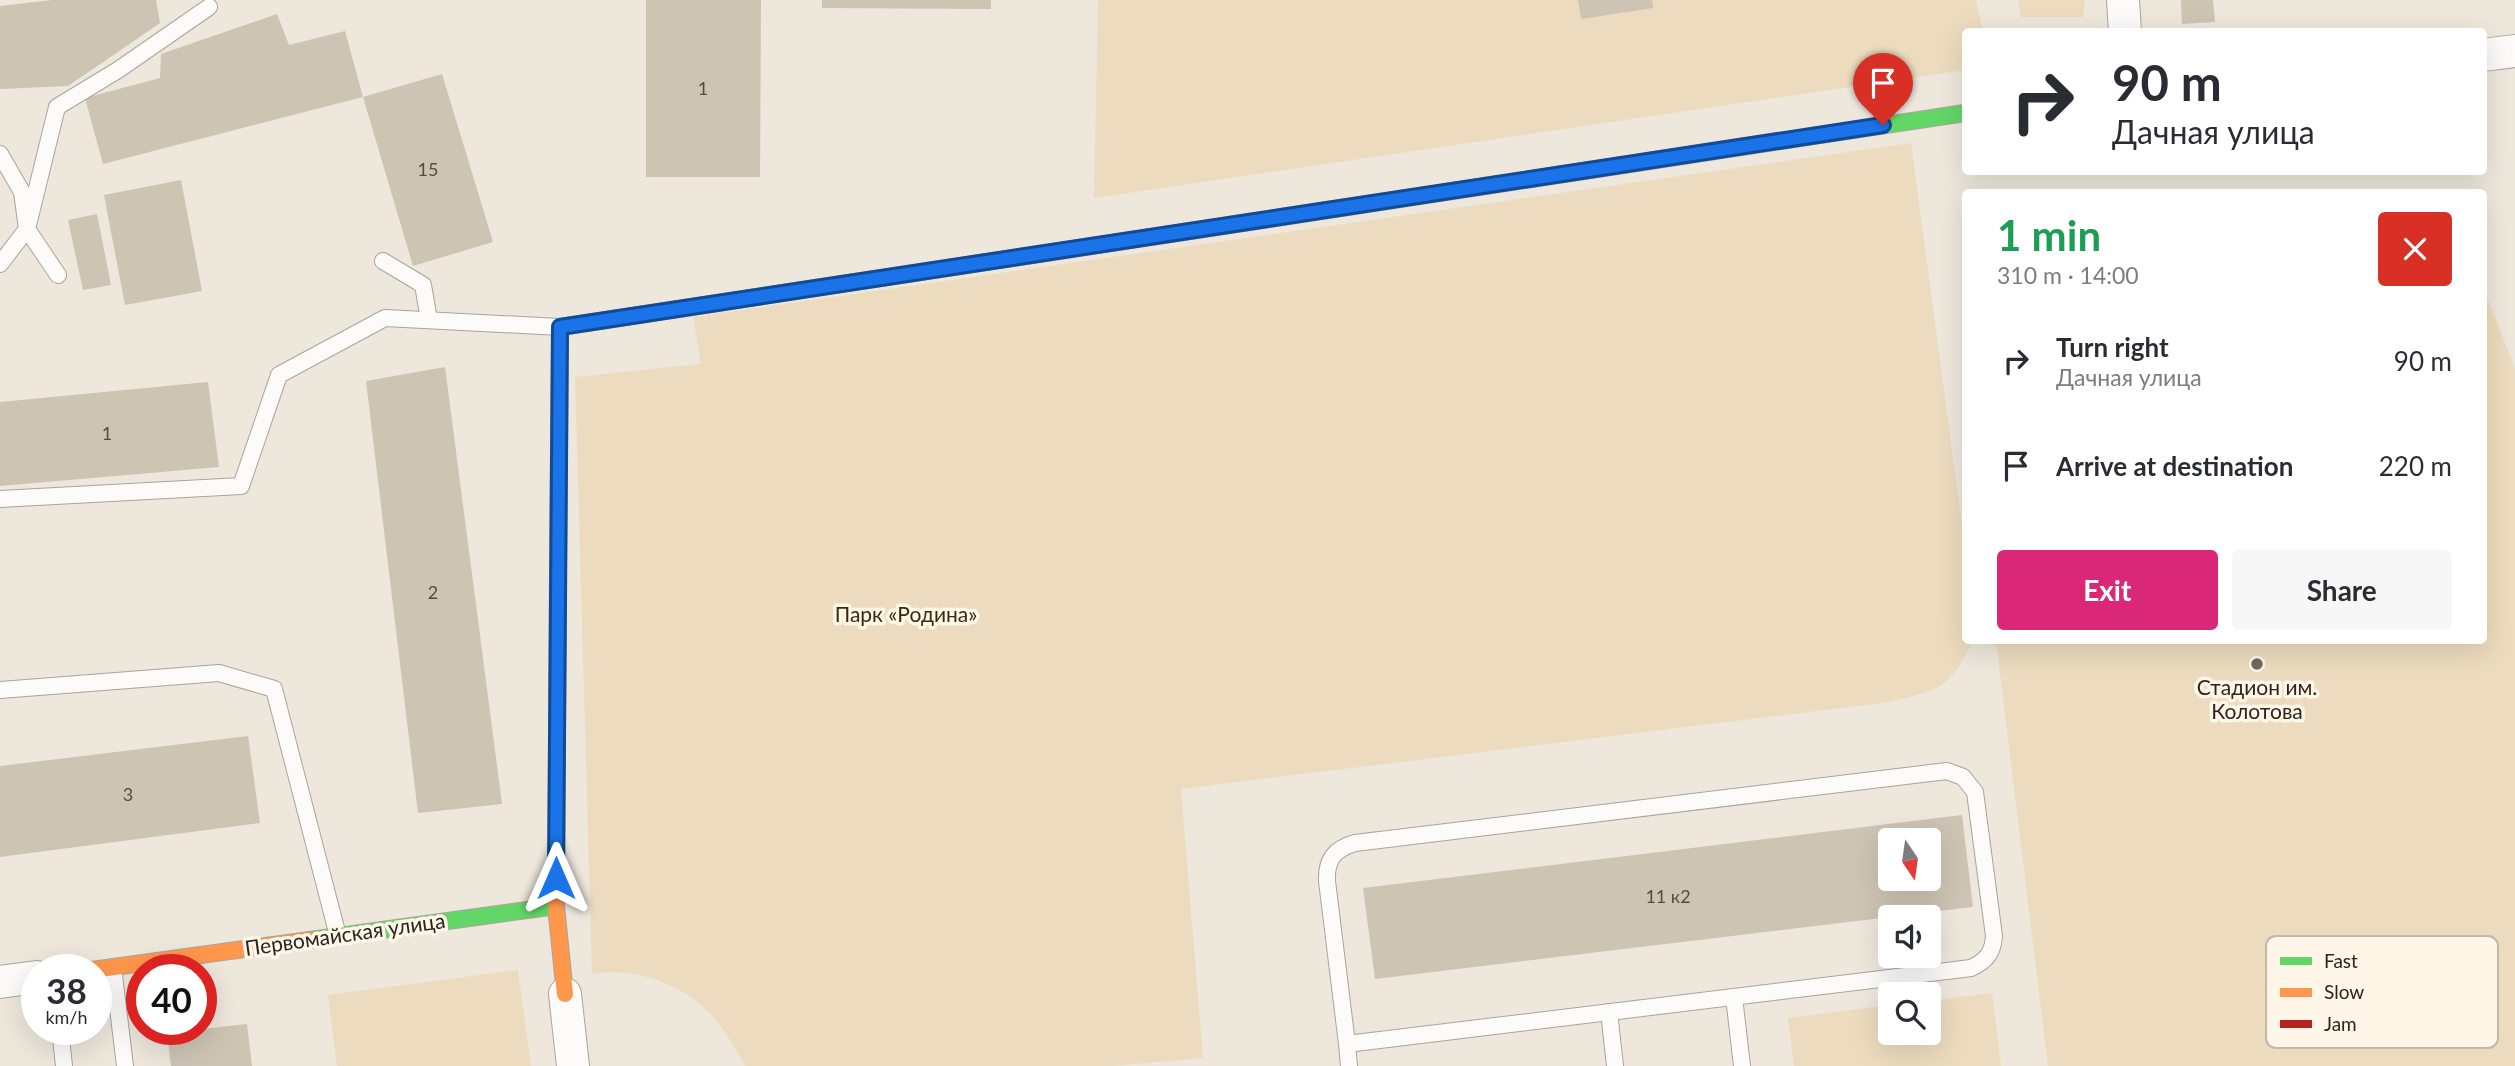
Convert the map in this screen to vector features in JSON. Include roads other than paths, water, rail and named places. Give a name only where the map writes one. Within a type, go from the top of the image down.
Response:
[{"type":"street","points":[[2123,0],[2124,28]]},
{"type":"street","points":[[2487,54],[2515,51]]},
{"type":"street","points":[[573,1066],[556,906],[560,327],[1962,113]]},
{"type":"street","name":"Первомайская улица","points":[[113,967],[556,906]]},
{"type":"street","points":[[0,982],[21,979]]},
{"type":"lane","points":[[0,264],[27,229],[57,107],[118,70],[209,7]]},
{"type":"lane","points":[[0,154],[22,191],[27,229],[58,275]]},
{"type":"lane","points":[[383,261],[423,285],[429,320]]},
{"type":"lane","points":[[0,499],[241,486],[279,375],[385,318],[560,327]]},
{"type":"lane","points":[[0,690],[219,673],[274,689],[338,936]]},
{"type":"lane","points":[[1347,1044],[1971,968],[1987,959],[1994,944],[1978,802],[1969,783],[1963,777],[1947,771],[1369,841],[1342,847],[1334,853],[1326,870],[1349,1066]]},
{"type":"lane","points":[[113,967],[125,1066]]},
{"type":"lane","points":[[1734,997],[1742,1066]]},
{"type":"lane","points":[[1609,1012],[1615,1066]]},
{"type":"lane","points":[[62,1045],[64,1066]]},
{"type":"place","name":"Стадион им. Колотова","points":[[2257,664]]},
{"type":"park label","name":"Парк «Родина»","points":[[906,615]]}]
